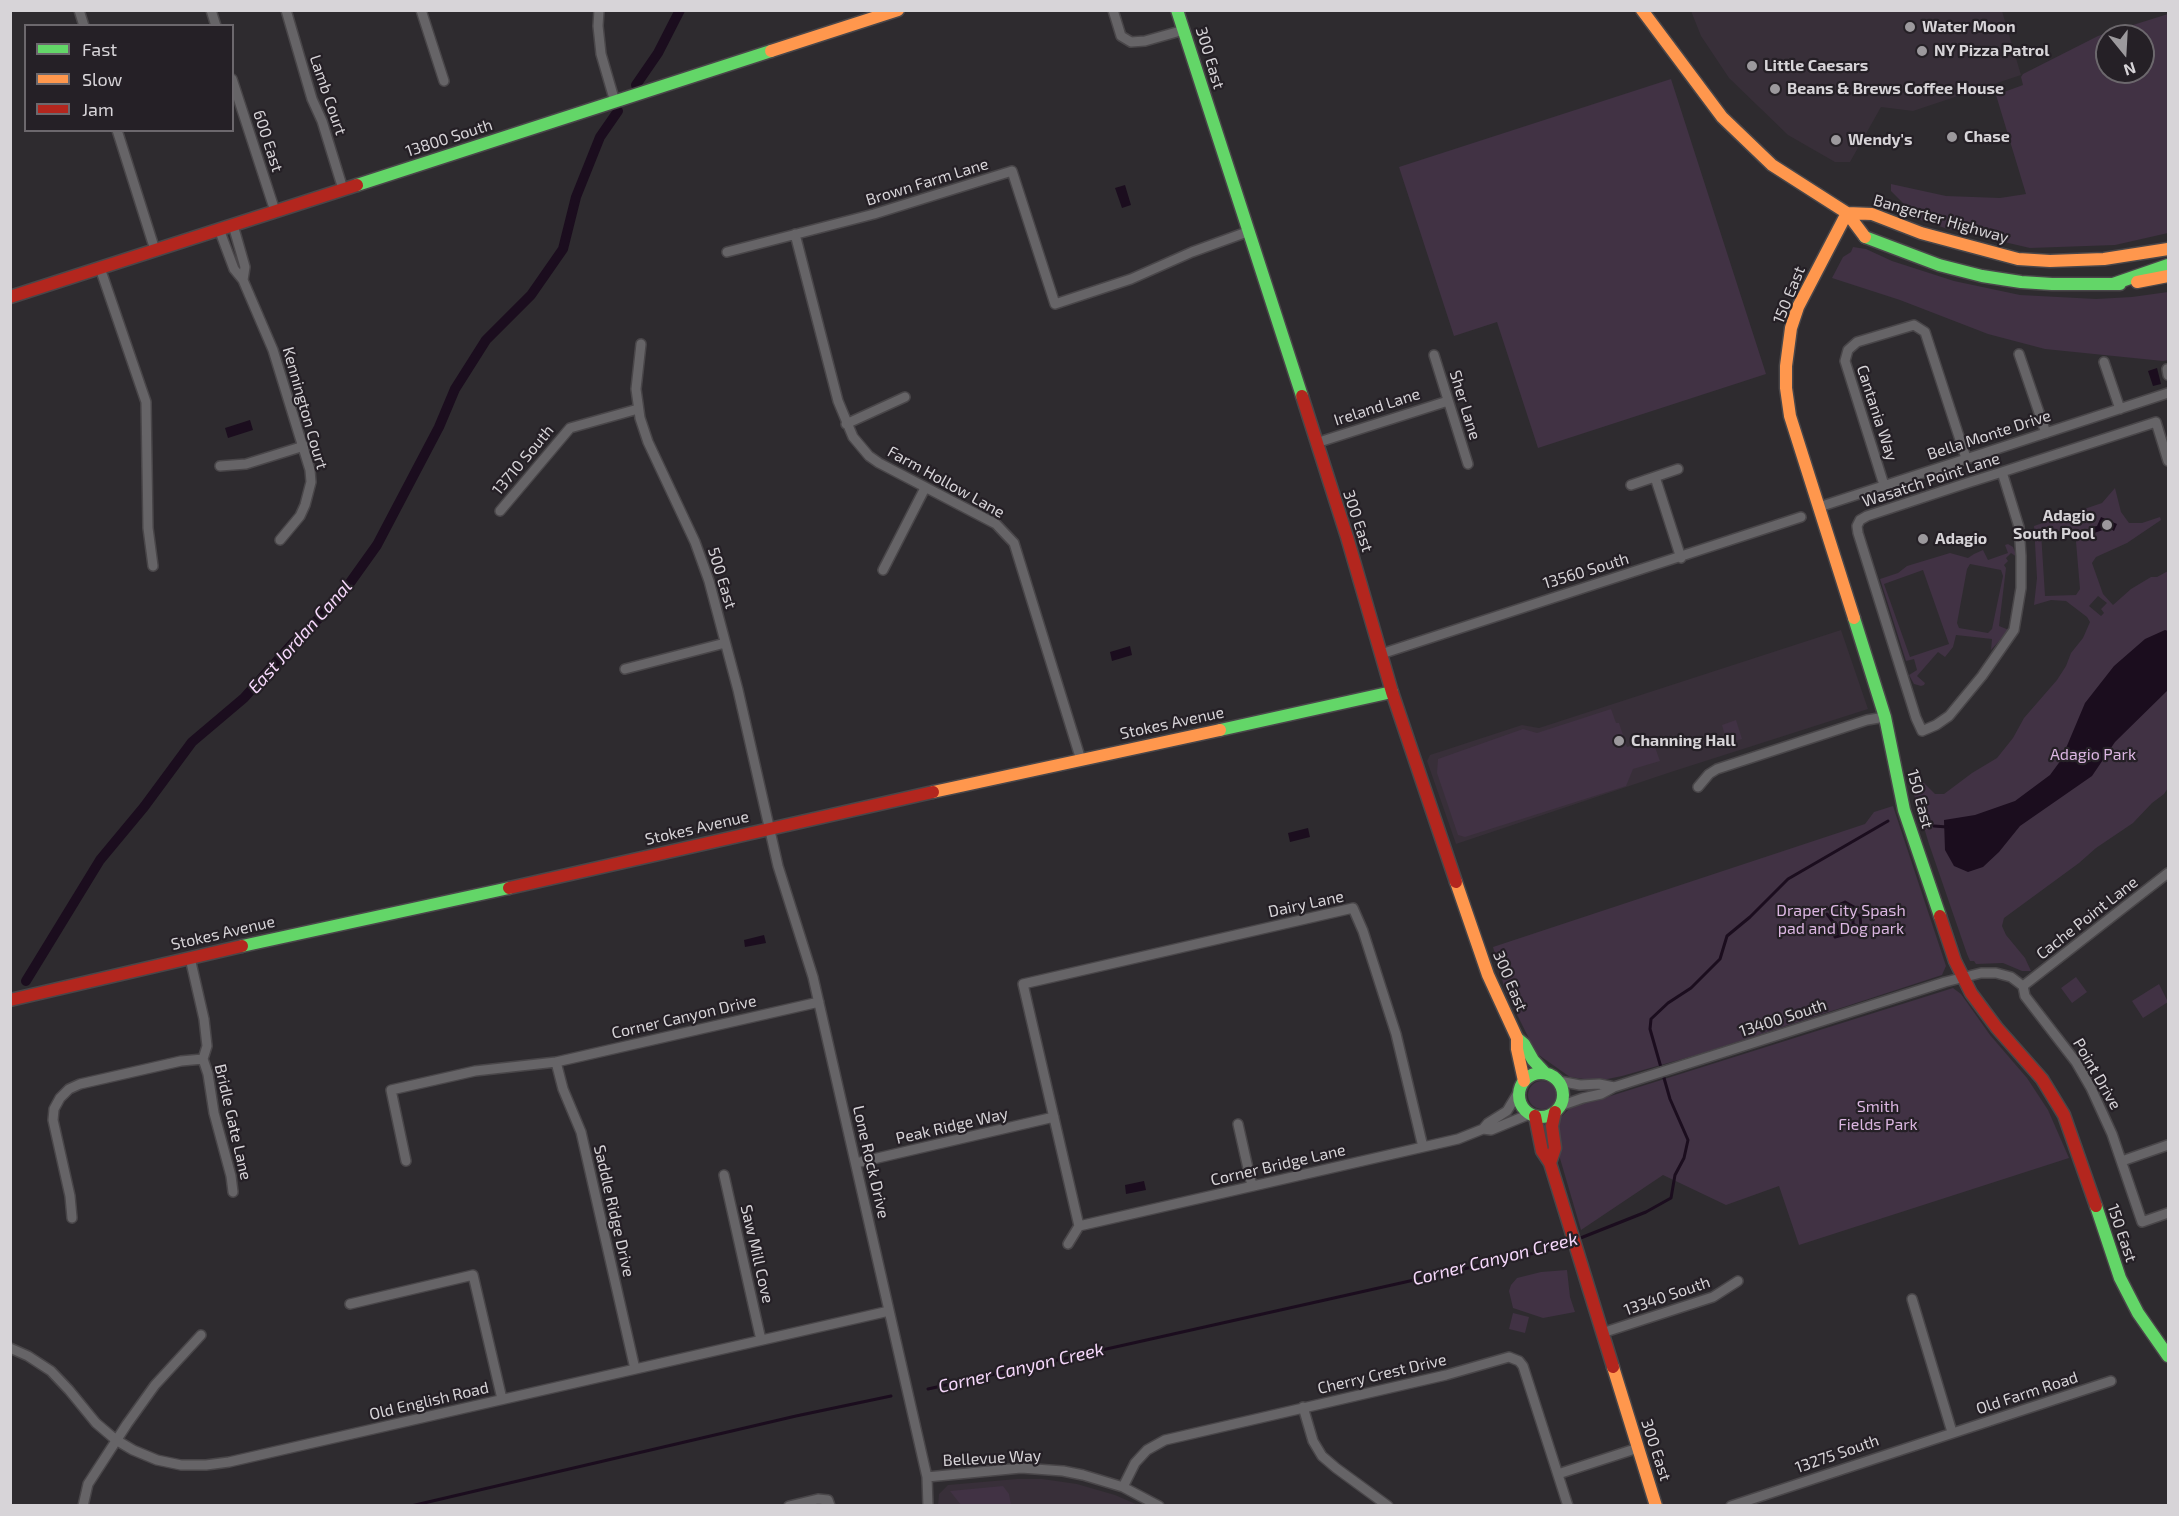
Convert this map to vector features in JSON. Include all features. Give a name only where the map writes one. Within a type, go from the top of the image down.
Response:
[{"type":"main road","name":"13800 South","points":[[10,297],[898,10]]},
{"type":"main road","name":"300 East","points":[[1178,10],[1247,232],[1347,537],[1392,692],[1488,975],[1517,1038],[1545,1073]]},
{"type":"main road","name":"Bangerter Highway","points":[[1642,10],[1722,117],[1772,165],[1847,213],[1863,236],[1950,267],[2021,282],[2113,284],[2169,276]]},
{"type":"main road","name":"Bangerter Highway","points":[[1847,213],[1872,214],[1921,233],[2018,259],[2050,261],[2104,259],[2169,249]]},
{"type":"main road","name":"150 East","points":[[1847,213],[1798,307],[1791,328],[1786,366],[1786,395],[1790,416],[1885,717],[1904,810],[1962,977],[1985,1012],[2042,1079],[2058,1105],[2073,1138],[2120,1278],[2138,1313],[2169,1356]]},
{"type":"main road","points":[[2113,284],[2169,266]]},
{"type":"main road","name":"Stokes Avenue","points":[[10,1000],[374,916],[450,902],[769,828],[1392,692]]},
{"type":"main road","name":"300 East","points":[[1517,1038],[1521,1086]]},
{"type":"main road","points":[[1545,1073],[1559,1081],[1564,1094],[1558,1109],[1546,1117],[1533,1115],[1521,1105],[1521,1086],[1533,1074],[1545,1073]]},
{"type":"main road","name":"300 East","points":[[1550,1163],[1555,1148],[1552,1126],[1558,1109]]},
{"type":"main road","name":"300 East","points":[[1533,1115],[1542,1151],[1550,1163],[1656,1506]]},
{"type":"street","name":"Lamb Court","points":[[286,10],[312,99],[322,121],[343,189]]},
{"type":"street","points":[[421,10],[444,81]]},
{"type":"street","points":[[599,10],[601,54],[615,102]]},
{"type":"street","points":[[1113,10],[1121,36],[1131,42],[1145,41],[1184,30]]},
{"type":"street","name":"600 East","points":[[234,85],[275,212]]},
{"type":"street","points":[[118,132],[155,250]]},
{"type":"street","name":"Brown Farm Lane","points":[[727,252],[895,208],[1012,171],[1055,303],[1131,279],[1184,255],[1247,232]]},
{"type":"street","name":"Kennington Court","points":[[233,225],[245,267],[243,280]]},
{"type":"street","name":"Kennington Court","points":[[219,229],[234,269],[243,280],[273,350],[310,470],[309,493],[300,516],[280,540]]},
{"type":"street","name":"Farm Hollow Lane","points":[[795,234],[838,401],[853,437],[869,456],[889,469],[996,524],[1014,543],[1082,760]]},
{"type":"street","points":[[100,268],[146,402],[148,528],[153,566]]},
{"type":"street","name":"Cantania Way","points":[[1884,485],[1845,361],[1848,350],[1857,342],[1914,325],[1925,332],[1966,458]]},
{"type":"street","name":"500 East","points":[[641,344],[636,379],[638,409],[645,434],[695,542],[709,581],[769,828]]},
{"type":"street","points":[[2019,354],[2046,433]]},
{"type":"street","name":"Sher Lane","points":[[1434,355],[1468,464]]},
{"type":"street","points":[[2104,362],[2120,409]]},
{"type":"street","name":"Bella Monte Drive","points":[[1819,507],[2169,393]]},
{"type":"street","points":[[846,424],[905,397]]},
{"type":"street","name":"Ireland Lane","points":[[1316,443],[1448,400]]},
{"type":"street","name":"13710 South","points":[[500,511],[570,428],[638,409]]},
{"type":"street","name":"Wasatch Point Lane","points":[[2002,472],[2019,527],[2021,588],[2014,630],[1982,676],[1949,716],[1922,731],[1858,534],[1857,523],[1867,516],[2002,472],[2156,422],[2169,461]]},
{"type":"street","points":[[220,466],[246,464],[304,446]]},
{"type":"street","points":[[1631,485],[1678,469]]},
{"type":"street","points":[[1654,477],[1681,558]]},
{"type":"street","points":[[883,570],[925,488]]},
{"type":"street","name":"13560 South","points":[[1381,654],[1801,517]]},
{"type":"street","points":[[625,669],[725,643]]},
{"type":"street","points":[[1698,787],[1709,774],[1717,769],[1867,720],[1885,717]]},
{"type":"street","name":"Lone Rock Drive","points":[[769,828],[778,866],[807,954],[819,1002],[927,1477],[928,1506]]},
{"type":"street","name":"Cache Point Lane","points":[[2023,986],[2169,873]]},
{"type":"street","name":"Dairy Lane","points":[[1054,1117],[1023,984],[1353,908],[1363,931],[1396,1034],[1423,1147]]},
{"type":"street","name":"Bridle Gate Lane","points":[[190,958],[204,1019],[207,1046],[203,1059],[233,1192]]},
{"type":"street","points":[[1962,977],[1996,973],[2011,977],[2023,986]]},
{"type":"street","name":"13400 South","points":[[1558,1109],[1614,1087],[1962,977]]},
{"type":"street","name":"Point Drive","points":[[2023,986],[2025,996],[2076,1062],[2091,1088],[2109,1126],[2142,1222],[2169,1213]]},
{"type":"street","name":"Corner Canyon Drive","points":[[406,1161],[391,1090],[476,1071],[556,1062],[819,1002]]},
{"type":"street","points":[[72,1218],[70,1196],[53,1120],[54,1109],[60,1098],[69,1089],[81,1084],[182,1061],[203,1059]]},
{"type":"street","name":"Saddle Ridge Drive","points":[[556,1062],[563,1089],[581,1132],[635,1369]]},
{"type":"street","name":"13400 South","points":[[1559,1081],[1614,1087]]},
{"type":"street","name":"Corner Bridge Lane","points":[[1080,1226],[1458,1139],[1483,1129],[1507,1111],[1521,1086]]},
{"type":"street","name":"Corner Bridge Lane","points":[[1483,1129],[1491,1130],[1533,1115]]},
{"type":"street","points":[[1054,1117],[1080,1226],[1068,1244]]},
{"type":"street","name":"Peak Ridge Way","points":[[856,1163],[1054,1117]]},
{"type":"street","points":[[1238,1124],[1252,1186]]},
{"type":"street","points":[[2122,1161],[2169,1145]]},
{"type":"street","name":"Saw Mill Cove","points":[[724,1175],[761,1340]]},
{"type":"street","points":[[350,1304],[473,1275],[502,1400]]},
{"type":"street","name":"13340 South","points":[[1602,1334],[1713,1297],[1738,1281]]},
{"type":"street","points":[[1912,1299],[1952,1432]]},
{"type":"street","name":"Old English Road","points":[[10,1348],[28,1356],[51,1371],[96,1424],[116,1440],[157,1460],[181,1465],[206,1465],[229,1462],[889,1311]]},
{"type":"street","points":[[83,1506],[88,1484],[116,1440],[152,1390],[201,1335]]},
{"type":"street","name":"Cherry Crest Drive","points":[[1123,1487],[1135,1463],[1148,1450],[1165,1440],[1446,1374],[1501,1358],[1513,1358],[1519,1361],[1524,1369],[1568,1506]]},
{"type":"street","name":"Old Farm Road","points":[[1952,1432],[2111,1381]]},
{"type":"street","points":[[1303,1407],[1313,1441],[1322,1456],[1388,1506]]},
{"type":"street","name":"13275 South","points":[[1731,1506],[1952,1432]]},
{"type":"street","points":[[1558,1474],[1638,1448]]},
{"type":"street","name":"Bellevue Way","points":[[927,1477],[1031,1469],[1083,1475],[1123,1487],[1159,1506]]},
{"type":"street","points":[[789,1506],[818,1499],[829,1503]]},
{"type":"shaded area","points":[[1691,11],[2002,11],[2021,75],[1913,111],[1881,107],[1850,162],[1835,162],[1788,135],[1729,78],[1701,36]]},
{"type":"shaded area","points":[[1125,185],[1131,205],[1122,208],[1115,188]]},
{"type":"shaded area","points":[[2157,368],[2161,384],[2153,386],[2148,371]]},
{"type":"shaded area","points":[[250,420],[253,430],[228,438],[225,428]]},
{"type":"shaded area","name":"Adagio South Pool","points":[[2101,517],[2117,524],[2114,531],[2109,528],[2094,533],[2092,527],[2097,526]]},
{"type":"shaded area","name":"Channing Hall","points":[[1841,630],[1868,709],[1456,844],[1427,761],[1430,755],[1522,725],[1539,728]]},
{"type":"shaded area","points":[[2165,630],[2168,631],[2168,690],[2115,742],[2092,776],[2020,826],[1999,852],[1983,867],[1968,872],[1954,866],[1945,850],[1944,820],[1975,815],[2015,801],[2050,775],[2061,760],[2085,703],[2114,666],[2145,639]]},
{"type":"shaded area","points":[[1130,646],[1132,655],[1112,661],[1110,652]]},
{"type":"shaded area","points":[[1308,828],[1310,837],[1290,842],[1288,833]]},
{"type":"shaded area","points":[[764,935],[766,943],[745,947],[744,940]]},
{"type":"shaded area","points":[[1144,1181],[1146,1190],[1126,1194],[1125,1185]]},
{"type":"shaded area","points":[[1042,1479],[1077,1484],[1115,1495],[1138,1505],[938,1506],[939,1494],[948,1485]]},
{"type":"green space","points":[[2168,14],[2168,233],[2115,245],[2030,248],[1948,229],[1908,216],[1909,209],[1891,191],[1891,184],[1946,196],[2000,198],[2026,194],[1996,95],[2023,85],[2021,77],[2095,38],[2095,84],[2155,84],[2155,24],[2136,24]]},
{"type":"green space","points":[[1671,79],[1766,374],[1538,448],[1497,322],[1454,336],[1399,167]]},
{"type":"green space","points":[[1853,247],[1866,249],[1892,261],[1954,281],[2020,295],[2096,299],[2168,292],[2168,360],[2045,349],[1988,334],[1900,300],[1832,278],[1843,257],[1851,252]]},
{"type":"green space","name":"Adagio Park","points":[[2115,488],[2121,512],[2129,523],[2142,523],[2160,517],[2161,520],[2127,543],[2096,557],[2092,563],[2103,594],[2113,605],[2131,589],[2151,577],[2157,577],[2168,571],[2168,788],[2133,823],[2096,848],[2004,918],[2002,926],[2006,935],[2025,958],[2031,971],[2022,971],[2003,963],[1976,964],[1970,961],[1967,954],[1912,788],[1919,778],[1935,794],[1944,794],[1997,758],[2013,738],[2024,718],[2057,680],[2071,653],[2083,638],[2090,622],[2066,601],[2051,600],[2034,605],[2037,578],[2034,526],[2102,503]],"holes":[[[2075,530],[2080,589],[2076,595],[2045,596],[2041,532]],[[2098,596],[2107,603],[2101,609],[2104,613],[2101,616],[2089,606]]]},
{"type":"green space","points":[[2005,545],[2013,547],[2017,557],[2011,553],[2004,565],[2006,568],[1999,626],[2009,630],[1991,650],[1992,639],[1956,635],[1953,647],[1945,657],[1938,652],[1917,676],[1925,683],[1924,685],[1914,684],[1909,675],[1917,670],[1914,659],[1906,661],[1880,579],[1898,573],[1907,566],[1950,553],[1968,558],[1983,550],[1988,560],[2008,553]],"holes":[[[1970,564],[2001,570],[2003,576],[1992,629],[1988,633],[1959,628],[1957,623],[1967,569]],[[1923,570],[1949,644],[1910,657],[1884,584]]]},
{"type":"green space","points":[[1611,709],[1616,723],[1619,723],[1627,747],[1652,739],[1660,761],[1633,769],[1626,786],[1465,837],[1458,835],[1437,773],[1438,759],[1523,729],[1537,733]]},
{"type":"green space","points":[[1736,720],[1742,739],[1727,743],[1722,725]]},
{"type":"green space","name":"Draper City Spash pad and Dog park","points":[[1893,806],[1946,966],[1942,975],[1700,1054],[1598,1081],[1570,1077],[1536,1053],[1505,990],[1493,947],[1865,824],[1874,812]]},
{"type":"green space","points":[[2076,977],[2087,992],[2072,1003],[2061,988]]},
{"type":"green space","points":[[2159,984],[2168,1002],[2143,1018],[2132,1001]]},
{"type":"green space","name":"Smith Fields Park","points":[[1953,988],[1961,994],[1990,1035],[2027,1078],[2048,1110],[2069,1158],[1799,1245],[1779,1186],[1726,1205],[1663,1175],[1581,1230],[1559,1155],[1556,1130],[1560,1118],[1569,1109],[1581,1102],[1601,1099]]},
{"type":"green space","points":[[1542,1081],[1552,1085],[1556,1095],[1552,1105],[1542,1109],[1532,1105],[1528,1095],[1532,1085]]},
{"type":"green space","points":[[1567,1270],[1570,1297],[1575,1312],[1543,1318],[1513,1308],[1509,1291],[1517,1278],[1541,1272]]},
{"type":"green space","points":[[1513,1313],[1529,1317],[1525,1333],[1509,1329]]},
{"type":"green space","points":[[1003,1486],[1009,1494],[1011,1505],[961,1505],[950,1491]]},
{"type":"waterway","name":"East Jordan Canal","points":[[636,85],[658,53],[680,10]]},
{"type":"waterway","name":"East Jordan Canal","points":[[26,981],[100,860],[144,807],[192,742],[244,698],[293,643],[337,601],[377,545],[439,427],[455,389],[486,340],[531,295],[563,249],[576,197],[600,137],[618,111]]},
{"type":"waterway","name":"Corner Canyon Creek","points":[[1578,1239],[1646,1212],[1671,1198],[1675,1175],[1684,1158],[1688,1140],[1670,1099],[1650,1029],[1651,1019],[1668,1003],[1691,988],[1720,959],[1727,936],[1750,917],[1788,879],[1888,821]]},
{"type":"waterway","name":"Corner Canyon Creek","points":[[1934,826],[1947,827]]},
{"type":"waterway","points":[[1829,909],[1845,902],[1854,907],[1856,912],[1853,924],[1862,929]]},
{"type":"waterway","points":[[1837,905],[1842,907],[1848,904]]},
{"type":"waterway","points":[[1849,906],[1853,917]]},
{"type":"waterway","points":[[1855,913],[1860,916],[1861,928]]},
{"type":"waterway","points":[[1827,914],[1833,922],[1835,937],[1846,934],[1850,928],[1857,928]]},
{"type":"waterway","points":[[1833,922],[1836,924],[1839,935]]},
{"type":"waterway","name":"Corner Canyon Creek","points":[[928,1389],[1557,1248],[1572,1242]]},
{"type":"waterway","name":"Corner Canyon Creek","points":[[411,1506],[891,1396]]},
{"type":"traffic: fast","points":[[1177,10],[1302,396]]},
{"type":"traffic: fast","points":[[357,185],[771,51]]},
{"type":"traffic: fast","points":[[1865,237],[1939,265],[1982,276],[2052,284],[2120,284]]},
{"type":"traffic: fast","points":[[2113,284],[2168,265]]},
{"type":"traffic: fast","points":[[1854,618],[1885,717],[1904,810],[1940,916]]},
{"type":"traffic: fast","points":[[1220,730],[1392,692]]},
{"type":"traffic: fast","points":[[242,946],[509,888]]},
{"type":"traffic: fast","points":[[1517,1038],[1545,1073]]},
{"type":"traffic: fast","points":[[1541,1073],[1550,1074],[1557,1079],[1562,1086],[1563,1095],[1562,1104],[1557,1111],[1550,1116],[1541,1117],[1532,1116],[1525,1111],[1520,1104],[1519,1095],[1520,1086],[1525,1079],[1532,1074],[1541,1073]]},
{"type":"traffic: fast","points":[[2096,1206],[2120,1278],[2138,1313],[2168,1356]]},
{"type":"traffic: slow","points":[[771,51],[898,10]]},
{"type":"traffic: slow","points":[[1642,10],[1722,117],[1772,165],[1847,213],[1865,237]]},
{"type":"traffic: slow","points":[[1847,213],[1798,307],[1791,328],[1786,366],[1786,388],[1790,416],[1854,618]]},
{"type":"traffic: slow","points":[[1847,213],[1872,214],[1921,233],[2018,259],[2050,261],[2104,259],[2168,249]]},
{"type":"traffic: slow","points":[[2137,282],[2168,276]]},
{"type":"traffic: slow","points":[[933,792],[1220,730]]},
{"type":"traffic: slow","points":[[1456,882],[1488,975],[1517,1038],[1524,1081]]},
{"type":"traffic: slow","points":[[1613,1367],[1656,1506]]},
{"type":"traffic: jam","points":[[10,297],[357,185]]},
{"type":"traffic: jam","points":[[1302,396],[1347,537],[1392,692],[1456,882]]},
{"type":"traffic: jam","points":[[509,888],[933,792]]},
{"type":"traffic: jam","points":[[1940,916],[1955,961],[1971,993],[1997,1028],[2042,1079],[2064,1115],[2096,1206]]},
{"type":"traffic: jam","points":[[10,1000],[242,946]]},
{"type":"traffic: jam","points":[[1550,1163],[1555,1148],[1552,1126],[1555,1112]]},
{"type":"traffic: jam","points":[[1535,1116],[1542,1151],[1550,1163],[1613,1367]]},
{"type":"place","name":"Water Moon","points":[[1910,27]]},
{"type":"place","name":"NY Pizza Patrol","points":[[1922,51]]},
{"type":"place","name":"Little Caesars","points":[[1752,66]]},
{"type":"place","name":"Beans & Brews Coffee House","points":[[1775,89]]},
{"type":"place","name":"Chase","points":[[1952,137]]},
{"type":"place","name":"Wendy's","points":[[1836,140]]},
{"type":"place","name":"Adagio South Pool","points":[[2107,525]]},
{"type":"place","name":"Adagio","points":[[1923,539]]},
{"type":"place","name":"Channing Hall","points":[[1619,741]]}]
